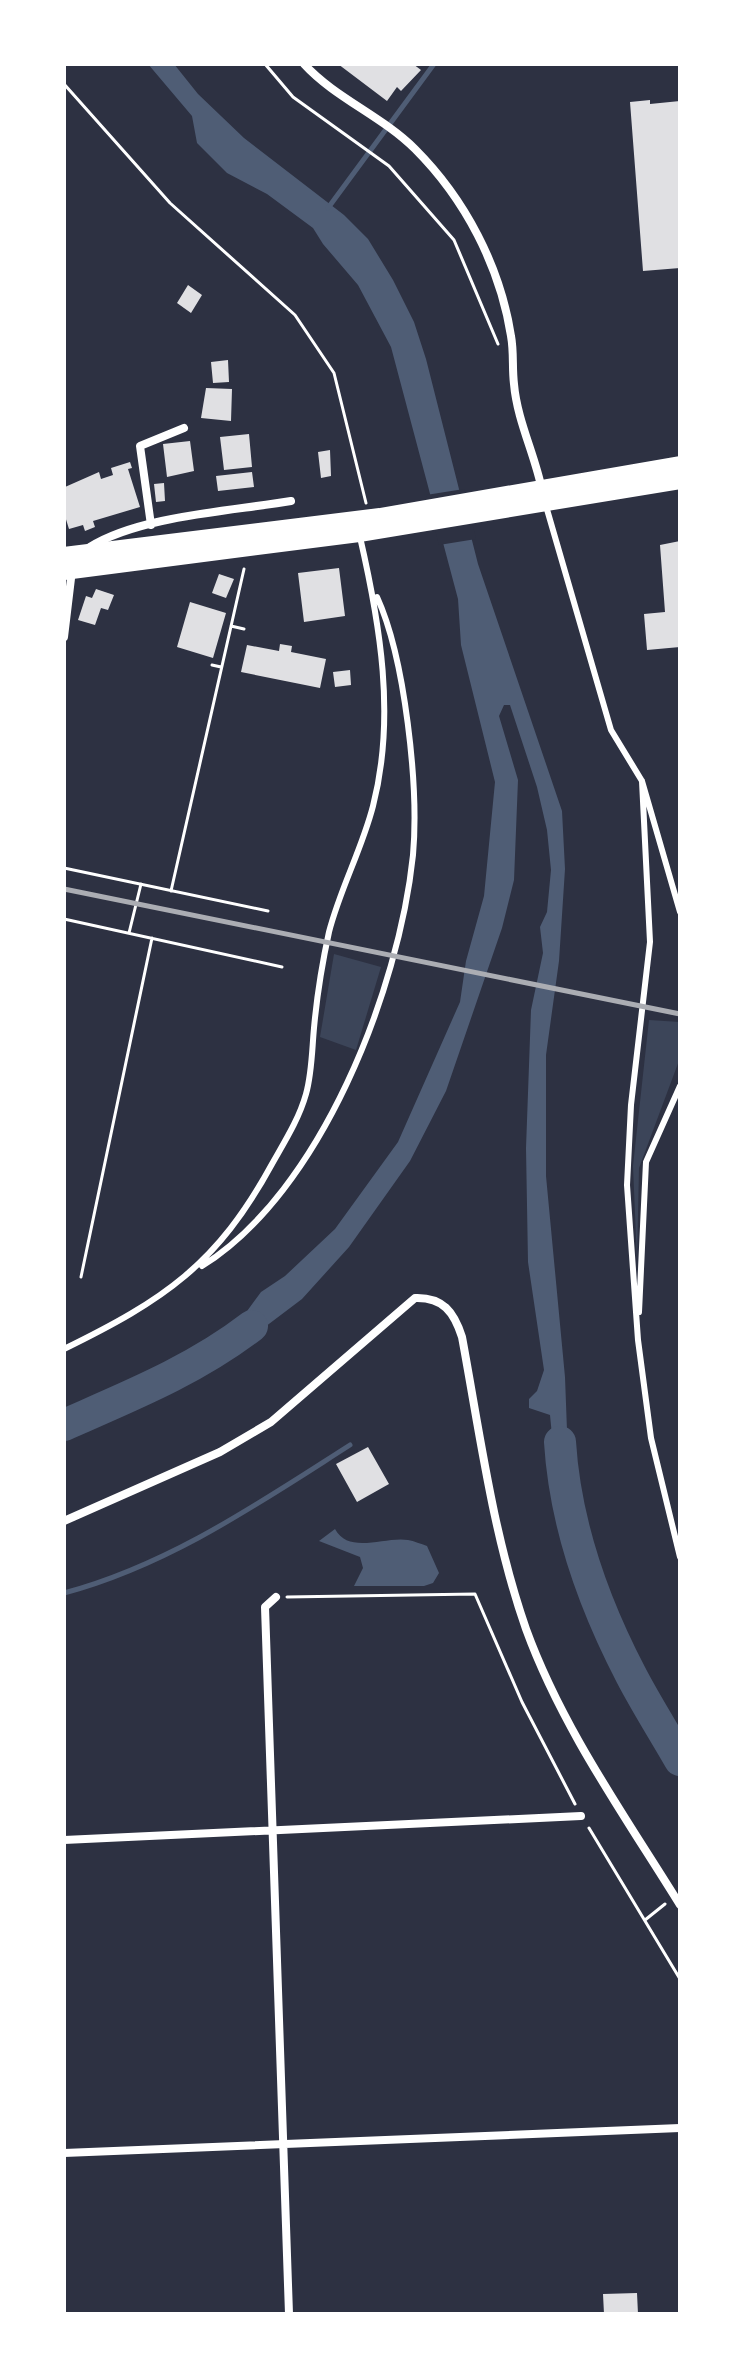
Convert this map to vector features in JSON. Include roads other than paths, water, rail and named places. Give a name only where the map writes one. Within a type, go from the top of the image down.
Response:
[{"type":"highway","points":[[536,498],[680,465]]},
{"type":"highway","points":[[70,563],[680,480]]},
{"type":"street","points":[[304,64],[383,121],[415,149],[464,211],[480,240],[497,276],[511,335],[514,386],[536,498]]},
{"type":"street","points":[[151,525],[140,446],[184,428]]},
{"type":"street","points":[[64,637],[70,563],[109,535],[291,501]]},
{"type":"street","points":[[64,1521],[220,1452],[271,1422],[415,1298],[430,1298],[444,1304],[455,1315],[462,1337],[495,1516],[525,1627],[571,1727],[614,1803],[677,1901]]},
{"type":"street","points":[[276,1597],[265,1607],[270,1832],[289,2314]]},
{"type":"street","points":[[64,1840],[581,1816]]},
{"type":"street","points":[[64,2153],[680,2128]]},
{"type":"lane","points":[[536,498],[611,730],[642,781],[680,912]]},
{"type":"lane","points":[[192,1272],[256,1194],[298,1118],[307,1091],[317,995],[330,931],[374,804],[384,678],[380,628],[370,583],[373,524]]},
{"type":"lane","points":[[64,1349],[162,1296],[192,1272],[225,1252],[286,1188],[352,1077],[375,1018],[413,854],[405,712],[388,621],[370,583]]},
{"type":"lane","points":[[642,781],[650,942],[631,1105],[627,1185],[638,1340],[651,1438],[680,1557]]},
{"type":"lane","points":[[638,1340],[646,1162],[680,1086]]},
{"type":"waterway","points":[[328,208],[434,64]]},
{"type":"waterway","points":[[64,1425],[185,1369],[252,1326]]},
{"type":"waterway","points":[[560,1442],[568,1502],[594,1591],[631,1675],[680,1760]]},
{"type":"waterway","points":[[64,1593],[103,1581],[177,1549],[247,1510],[350,1445]]},
{"type":"railway","points":[[64,889],[680,1014]]}]
